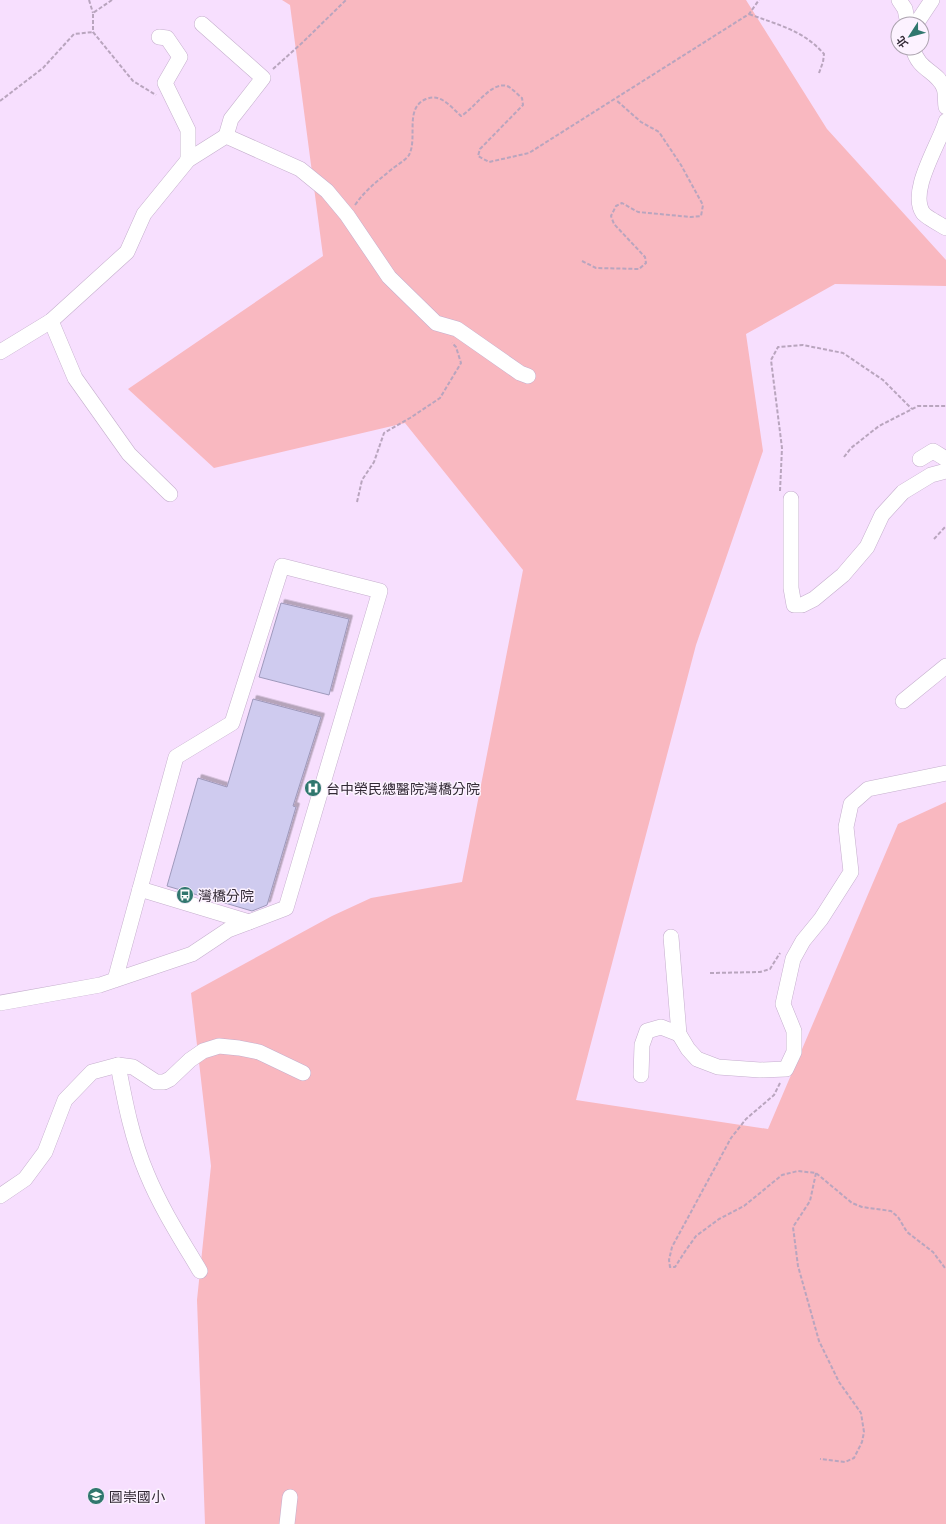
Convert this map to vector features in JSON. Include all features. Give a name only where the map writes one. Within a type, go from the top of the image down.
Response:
[{"type":"street","points":[[898,0],[905,9],[906,16]]},
{"type":"street","points":[[921,16],[932,0]]},
{"type":"street","points":[[0,352],[51,321],[126,252],[144,214],[188,160],[226,136],[231,119],[263,78],[202,24]]},
{"type":"street","points":[[159,37],[167,38],[180,57],[165,83],[188,130],[188,160]]},
{"type":"street","points":[[916,56],[923,67],[935,75],[944,88],[946,107]]},
{"type":"street","points":[[946,121],[923,176],[918,200],[923,213],[946,228]]},
{"type":"street","points":[[226,136],[300,169],[327,191],[347,215],[389,277],[436,323],[457,329],[520,373],[528,376]]},
{"type":"street","points":[[51,321],[75,378],[129,454],[170,494]]},
{"type":"street","points":[[920,459],[933,451],[946,459]]},
{"type":"street","points":[[791,499],[791,588],[794,605],[802,605],[814,599],[843,575],[867,547],[882,515],[903,492],[931,475],[946,471]]},
{"type":"street","points":[[0,1003],[100,985],[116,980],[192,954],[228,930],[286,908],[380,591],[282,566],[232,724],[176,757],[116,980]]},
{"type":"street","points":[[902,702],[946,666]]},
{"type":"street","points":[[671,937],[679,1034],[697,1060],[718,1067],[760,1070],[786,1069],[794,1052],[794,1031],[783,1004],[793,959],[803,941],[821,919],[850,872],[846,827],[851,804],[868,789],[946,773]]},
{"type":"street","points":[[140,889],[249,922]]},
{"type":"street","points":[[641,1075],[642,1045],[647,1031],[661,1027],[679,1034]]},
{"type":"street","points":[[0,1196],[25,1179],[45,1152],[65,1100],[92,1072],[118,1065],[133,1067],[156,1082],[164,1082],[170,1079],[190,1060],[203,1051],[219,1046],[259,1052],[303,1073]]},
{"type":"street","points":[[118,1065],[128,1120],[146,1173],[162,1206],[200,1271]]},
{"type":"street","points":[[287,1524],[290,1497]]},
{"type":"path","points":[[89,0],[93,13],[93,32],[133,81],[156,96]]},
{"type":"path","points":[[93,13],[112,0]]},
{"type":"path","points":[[263,78],[346,0]]},
{"type":"path","points":[[347,215],[364,192],[408,156],[412,145],[414,111],[423,100],[432,97],[442,98],[461,116],[468,113],[488,92],[499,86],[507,86],[522,98],[523,105],[480,149],[478,156],[489,162],[529,154],[749,14],[759,0]]},
{"type":"path","points":[[749,14],[801,34],[814,43],[824,54],[824,62],[819,73]]},
{"type":"path","points":[[0,102],[43,68],[74,34],[93,32]]},
{"type":"path","points":[[582,261],[596,268],[639,269],[646,263],[645,257],[614,224],[611,216],[616,206],[622,203],[638,212],[691,217],[701,216],[703,205],[681,165],[659,132],[641,122],[616,100]]},
{"type":"path","points":[[357,502],[362,480],[374,462],[384,433],[440,398],[458,369],[461,363],[456,347],[451,341]]},
{"type":"path","points":[[791,499],[780,493],[782,448],[771,360],[778,347],[803,345],[843,353],[883,380],[912,409]]},
{"type":"path","points":[[844,457],[851,448],[879,426],[918,406],[946,406]]},
{"type":"path","points":[[934,539],[946,526]]},
{"type":"path","points":[[710,973],[760,972],[770,969],[782,950]]},
{"type":"path","points":[[786,1069],[774,1095],[746,1119],[731,1138],[672,1247],[669,1260],[670,1266],[675,1267],[696,1236],[719,1219],[744,1206],[782,1175],[798,1171],[816,1173],[852,1203],[862,1207],[891,1211],[898,1217],[908,1232],[933,1252],[945,1268]]},
{"type":"path","points":[[816,1173],[810,1201],[793,1227],[798,1266],[819,1341],[839,1382],[861,1413],[864,1432],[862,1442],[854,1458],[845,1462],[820,1459]]},
{"type":"shaded area","points":[[282,0],[746,0],[827,129],[946,260],[946,286],[835,284],[746,334],[763,451],[696,645],[576,1100],[768,1129],[898,824],[946,802],[946,1524],[205,1524],[197,1300],[211,1166],[191,993],[332,916],[371,898],[462,882],[523,570],[405,423],[214,468],[128,389],[323,256],[290,5]]},
{"type":"building","points":[[281,603],[349,619],[329,695],[259,677]]},
{"type":"building","points":[[253,699],[321,717],[293,806],[296,807],[267,905],[252,911],[167,886],[198,778],[227,787]]},
{"type":"place","name":"台中榮民總醫院灣橋分院","points":[[313,788]]},
{"type":"place","name":"灣橋分院","points":[[185,895]]},
{"type":"place","name":"圓崇國小","points":[[96,1496]]}]
